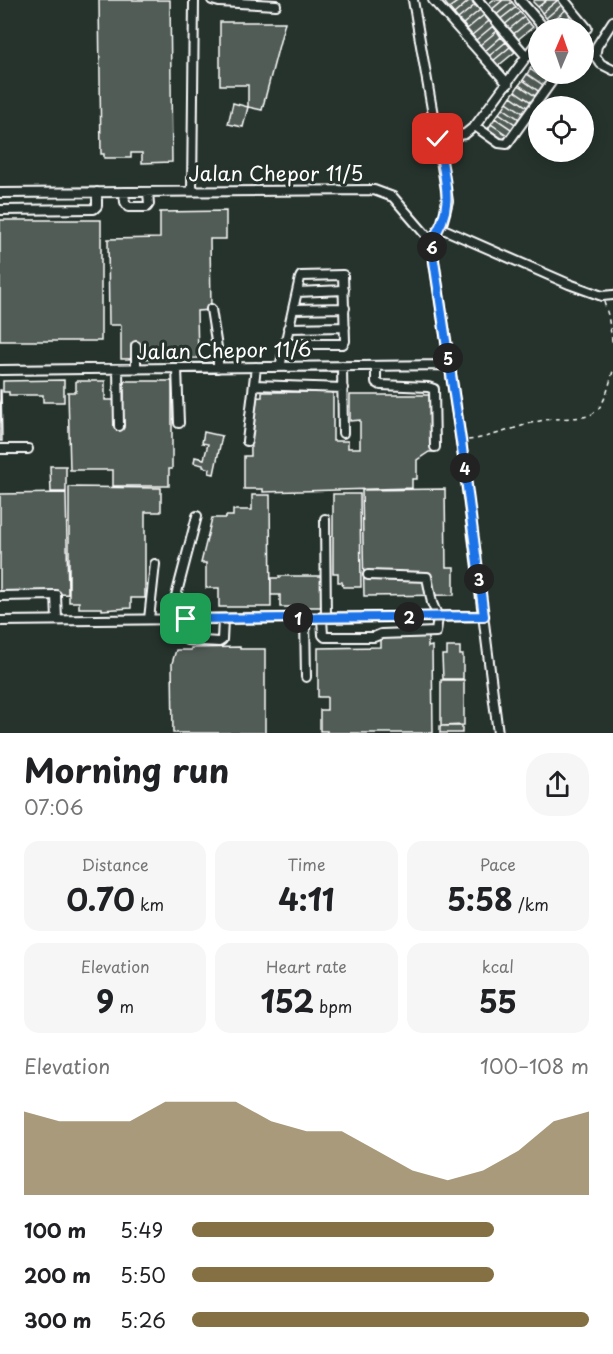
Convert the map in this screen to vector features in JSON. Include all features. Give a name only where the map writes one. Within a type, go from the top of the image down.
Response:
[{"type":"street","points":[[192,191],[194,0]]},
{"type":"street","points":[[212,0],[276,5]]},
{"type":"street","points":[[414,0],[448,201],[441,228],[431,241],[461,441],[498,733]]},
{"type":"street","points":[[433,0],[508,84]]},
{"type":"street","points":[[478,0],[526,57]]},
{"type":"street","points":[[520,0],[535,18]]},
{"type":"street","points":[[564,0],[576,18]]},
{"type":"street","points":[[611,27],[597,46],[596,56],[601,64],[613,70]]},
{"type":"street","points":[[438,139],[465,135],[475,126],[528,54]]},
{"type":"street","points":[[475,126],[499,143],[507,144],[550,84]]},
{"type":"street","name":"Jalan Chepor 11/5","points":[[0,193],[374,189],[393,198],[431,241]]},
{"type":"street","points":[[0,210],[94,209],[97,206],[97,192]]},
{"type":"street","points":[[124,192],[128,207],[147,207],[148,192]]},
{"type":"street","points":[[441,228],[569,284],[602,296],[613,295]]},
{"type":"street","points":[[280,367],[288,328],[302,276],[343,275],[345,341],[343,344],[285,344]]},
{"type":"street","points":[[297,292],[344,290]]},
{"type":"street","points":[[293,309],[345,308]]},
{"type":"street","points":[[211,309],[218,368]]},
{"type":"street","points":[[288,328],[345,327]]},
{"type":"street","points":[[136,346],[136,369]]},
{"type":"street","name":"Jalan Chepor 11/6","points":[[0,370],[449,365]]},
{"type":"street","points":[[342,366],[343,432]]},
{"type":"street","points":[[376,366],[376,381],[381,385],[434,389],[435,447]]},
{"type":"street","points":[[247,441],[256,367]]},
{"type":"street","points":[[177,368],[179,423]]},
{"type":"street","points":[[118,369],[119,426]]},
{"type":"street","points":[[254,385],[343,388]]},
{"type":"street","points":[[0,449],[28,449]]},
{"type":"street","points":[[170,619],[197,516]]},
{"type":"street","points":[[325,519],[323,635],[325,637],[374,637],[381,633],[434,633],[438,628],[438,617],[432,603],[427,577],[368,575]]},
{"type":"street","points":[[150,619],[156,564]]},
{"type":"street","points":[[0,596],[56,595],[57,620]]},
{"type":"street","points":[[0,621],[484,616]]},
{"type":"street","points":[[305,618],[306,677]]},
{"type":"street","points":[[186,619],[188,640],[219,642],[222,640],[223,619]]},
{"type":"path","points":[[602,296],[613,346]]},
{"type":"path","points":[[461,441],[498,434],[543,420],[591,415],[600,406],[613,371]]},
{"type":"building","points":[[99,0],[170,0],[172,162],[142,163],[142,153],[131,153],[131,158],[104,158],[104,154],[101,154]]},
{"type":"building","points":[[449,0],[460,0],[449,8],[445,3]]},
{"type":"building","points":[[460,0],[470,0],[454,14],[449,8]]},
{"type":"building","points":[[470,0],[475,5],[458,19],[454,14]]},
{"type":"building","points":[[493,0],[503,0],[490,11],[486,6]]},
{"type":"building","points":[[503,0],[512,2],[495,16],[490,11]]},
{"type":"building","points":[[547,0],[538,7],[533,2]]},
{"type":"building","points":[[547,0],[558,0],[542,13],[538,7]]},
{"type":"building","points":[[558,0],[564,3],[546,18],[542,13]]},
{"type":"building","points":[[512,2],[516,7],[498,21],[495,16]]},
{"type":"building","points":[[564,3],[568,8],[556,18],[546,18]]},
{"type":"building","points":[[475,5],[480,10],[463,24],[458,19]]},
{"type":"building","points":[[516,7],[520,12],[503,26],[498,21]]},
{"type":"building","points":[[568,8],[573,14],[568,18],[556,18]]},
{"type":"building","points":[[480,10],[484,15],[467,29],[463,24]]},
{"type":"building","points":[[520,12],[524,17],[507,31],[503,26]]},
{"type":"building","points":[[484,15],[489,21],[472,35],[467,29]]},
{"type":"building","points":[[524,17],[528,22],[511,36],[507,31]]},
{"type":"building","points":[[489,21],[493,26],[476,40],[472,35]]},
{"type":"building","points":[[220,22],[285,22],[262,110],[248,107],[248,85],[220,85]]},
{"type":"building","points":[[528,22],[528,31],[516,41],[511,36]]},
{"type":"building","points":[[493,26],[497,31],[480,45],[476,40]]},
{"type":"building","points":[[497,31],[501,37],[485,51],[480,45]]},
{"type":"building","points":[[501,37],[506,42],[489,56],[485,51]]},
{"type":"building","points":[[506,42],[510,47],[493,61],[489,56]]},
{"type":"building","points":[[510,47],[515,52],[498,66],[493,61]]},
{"type":"building","points":[[527,74],[528,75],[528,84],[523,80]]},
{"type":"building","points":[[523,80],[541,93],[539,96],[535,96],[519,85]]},
{"type":"building","points":[[529,84],[542,84],[546,87],[541,93]]},
{"type":"building","points":[[519,85],[535,96],[528,96],[528,100],[515,91]]},
{"type":"building","points":[[515,91],[528,100],[528,108],[511,96]]},
{"type":"building","points":[[511,96],[528,108],[528,112],[526,115],[507,102]]},
{"type":"building","points":[[507,102],[526,115],[522,121],[503,108]]},
{"type":"building","points":[[233,103],[248,107],[243,127],[228,124]]},
{"type":"building","points":[[503,108],[522,121],[518,126],[499,113]]},
{"type":"building","points":[[499,113],[518,126],[514,131],[495,118]]},
{"type":"building","points":[[495,118],[514,131],[510,137],[491,124]]},
{"type":"building","points":[[491,124],[510,137],[507,142],[488,129]]},
{"type":"building","points":[[226,211],[226,239],[210,239],[211,310],[197,311],[198,358],[121,359],[121,325],[109,325],[108,239],[160,238],[160,212]]},
{"type":"building","points":[[0,220],[101,220],[101,341],[0,341]]},
{"type":"building","points":[[64,380],[64,402],[43,402],[43,395],[9,395],[9,392],[3,392],[3,381]]},
{"type":"building","points":[[76,381],[105,381],[105,400],[124,400],[124,381],[172,381],[172,469],[169,469],[169,486],[113,486],[113,470],[70,470],[68,392],[76,392]]},
{"type":"building","points":[[1,390],[2,441],[0,441]]},
{"type":"building","points":[[262,392],[333,392],[333,441],[348,441],[348,448],[360,448],[360,420],[350,421],[350,395],[435,395],[434,452],[429,452],[417,460],[417,479],[412,479],[412,488],[263,492],[263,489],[244,489],[244,456],[251,456],[250,398],[262,397]]},
{"type":"building","points":[[204,432],[222,436],[214,474],[209,473],[210,469],[203,465],[194,463],[195,457],[204,459],[208,444],[202,443]]},
{"type":"building","points":[[50,466],[66,466],[66,492],[51,492]]},
{"type":"building","points":[[69,487],[161,488],[161,512],[145,512],[145,598],[131,598],[131,608],[102,610],[102,608],[79,608],[79,602],[69,602]]},
{"type":"building","points":[[445,489],[446,567],[454,567],[454,595],[364,596],[362,490]]},
{"type":"building","points":[[66,493],[68,594],[0,595],[0,494]]},
{"type":"building","points":[[333,494],[360,494],[361,587],[343,587],[342,582],[338,582],[338,573],[333,573]]},
{"type":"building","points":[[252,495],[270,495],[271,607],[219,607],[219,588],[206,588],[206,563],[201,563],[212,518],[233,516],[233,510],[252,510]]},
{"type":"building","points":[[279,576],[322,576],[322,607],[280,607],[280,595],[271,595],[271,578],[280,578]]},
{"type":"building","points":[[380,635],[428,635],[428,647],[432,646],[433,733],[327,733],[327,731],[320,731],[320,710],[327,710],[327,697],[318,697],[318,648],[380,647]]},
{"type":"building","points":[[240,647],[240,649],[265,649],[265,733],[173,733],[172,663],[176,650]]},
{"type":"building","points":[[447,647],[460,647],[460,655],[463,655],[463,679],[443,679],[442,655],[447,655]]},
{"type":"building","points":[[441,680],[464,680],[464,725],[441,726]]},
{"type":"building","points":[[440,726],[462,726],[462,733],[440,733]]},
{"type":"route","points":[[186,619],[484,616],[431,241],[441,228],[448,201],[438,139]]}]
